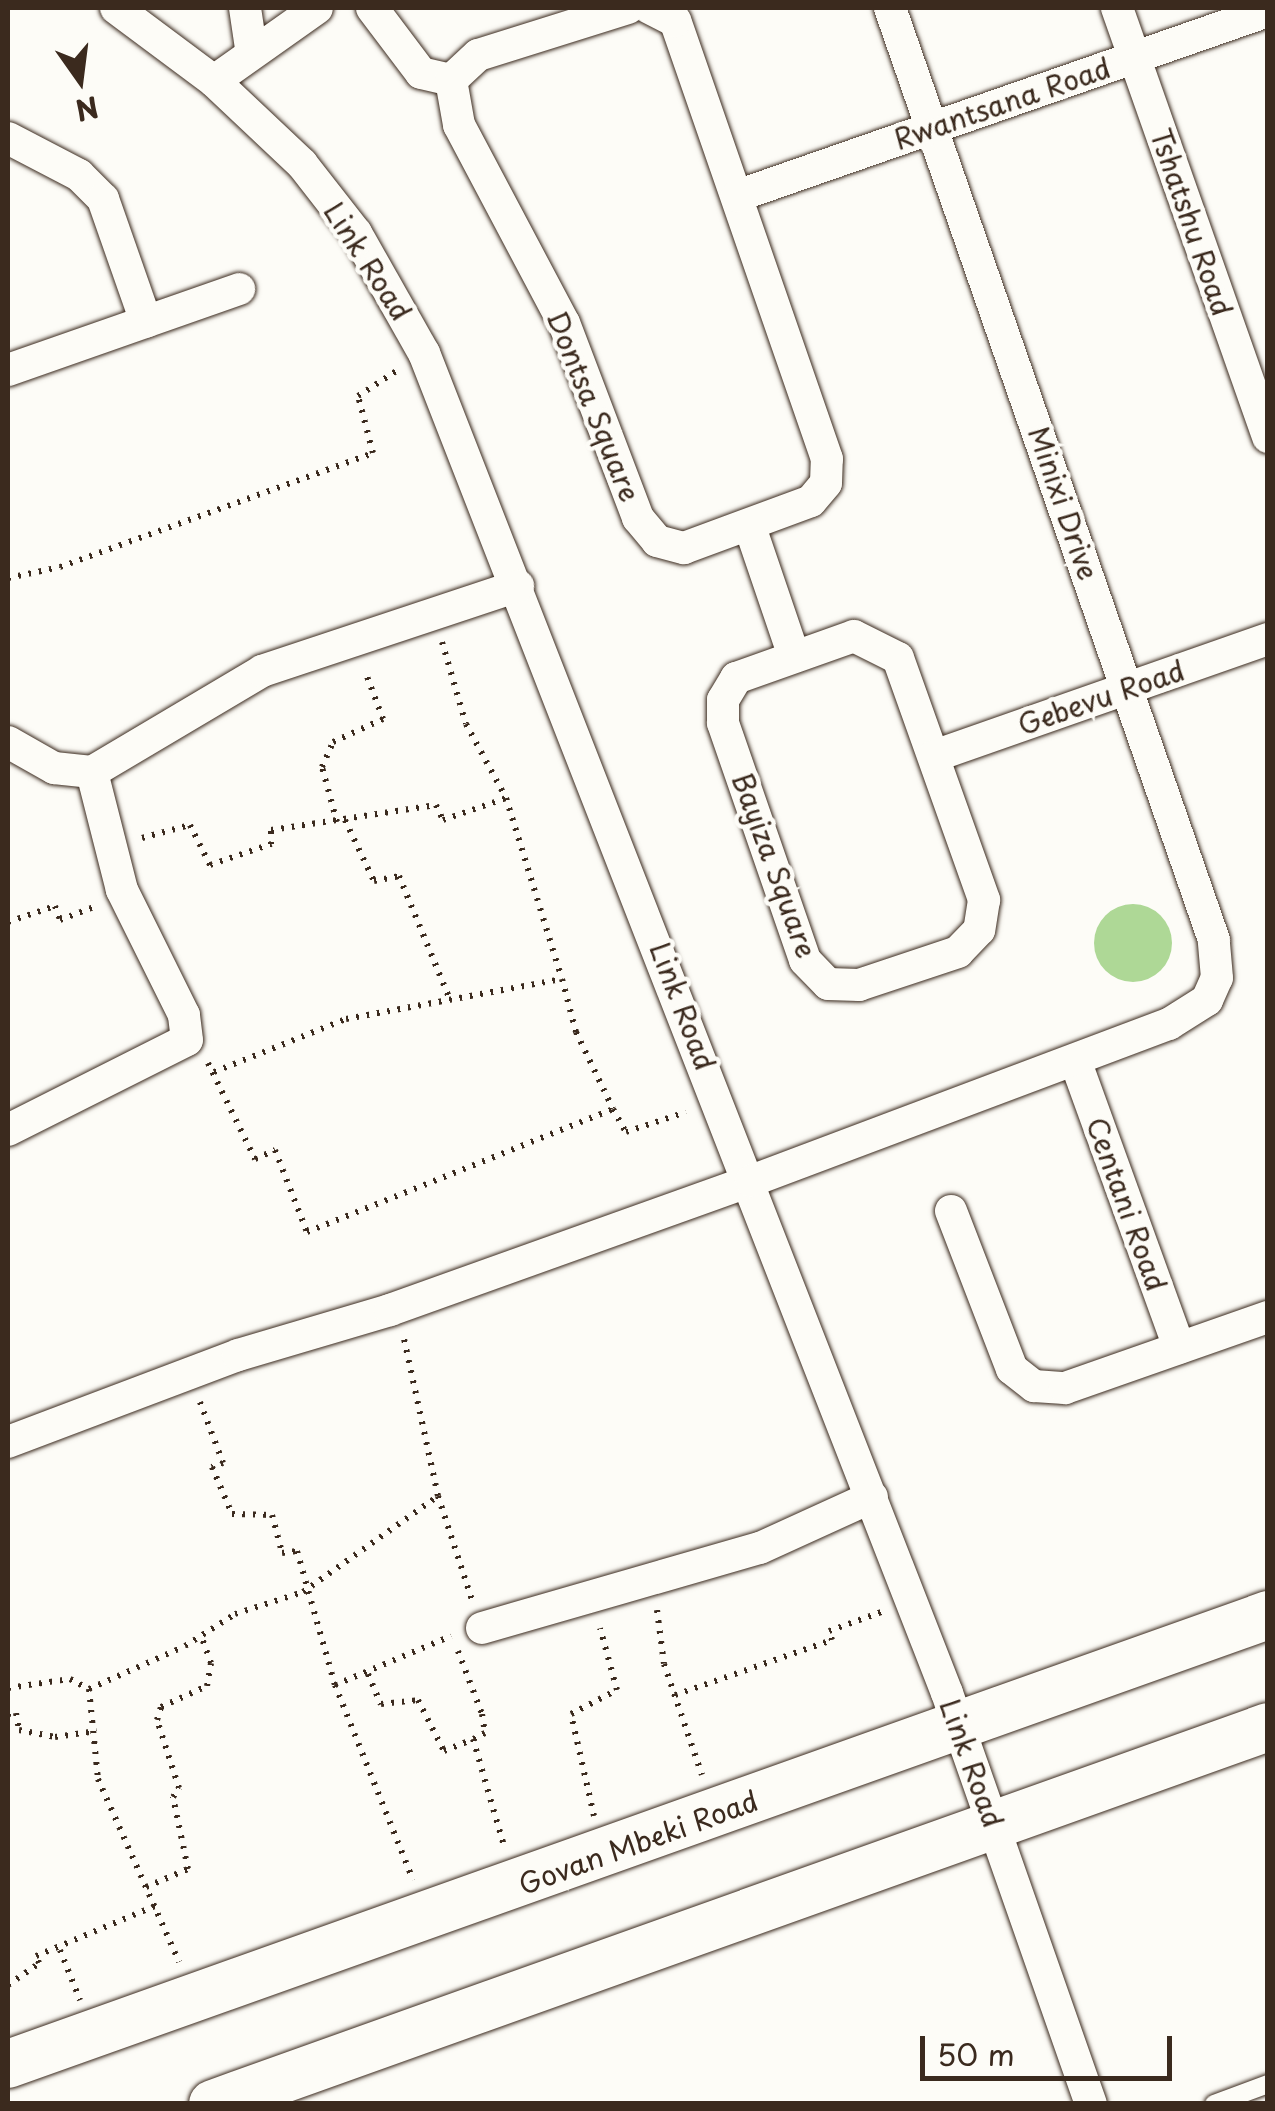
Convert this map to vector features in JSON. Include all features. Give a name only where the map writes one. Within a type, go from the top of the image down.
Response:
[{"type":"main road","name":"Govan Mbeki Road","points":[[8,2064],[1268,1615]]},
{"type":"main road","points":[[213,2104],[1268,1727]]},
{"type":"street","name":"Link Road","points":[[116,8],[214,80],[302,164],[356,233],[424,353],[720,1100],[960,1727],[1091,2104]]},
{"type":"street","points":[[245,8],[251,48]]},
{"type":"street","points":[[214,80],[251,48],[317,8]]},
{"type":"street","points":[[372,8],[421,72],[451,80],[478,55],[628,8]]},
{"type":"street","name":"Dontsa Square","points":[[451,80],[459,124],[564,323],[638,518],[657,541],[684,548],[750,527],[810,501],[826,483],[826,459],[675,21],[649,8]]},
{"type":"street","name":"Minixi Drive","points":[[890,8],[1129,688],[1216,950],[1207,1000],[1169,1024],[1075,1060]]},
{"type":"street","name":"Tshatshu Road","points":[[1117,8],[1268,437]]},
{"type":"street","name":"Rwantsana Road","points":[[737,196],[1268,12]]},
{"type":"street","points":[[8,138],[79,175],[103,200],[146,322]]},
{"type":"street","points":[[8,370],[239,290]]},
{"type":"street","points":[[750,527],[794,656]]},
{"type":"street","points":[[8,742],[54,768],[92,772],[250,678],[352,637],[518,586]]},
{"type":"street","name":"Bayiza Square","points":[[854,636],[878,642],[898,658],[934,756],[984,900],[979,930],[958,952],[859,985],[828,984],[805,960],[722,723],[722,700],[736,678],[794,656],[854,636]]},
{"type":"street","name":"Gebevu Road","points":[[934,756],[1268,639]]},
{"type":"street","points":[[8,1130],[180,1048],[188,1029],[122,890],[92,772]]},
{"type":"street","points":[[8,1442],[190,1372],[390,1310],[751,1181],[1075,1060]]},
{"type":"street","name":"Centani Road","points":[[1075,1060],[1180,1348]]},
{"type":"street","points":[[951,1212],[1012,1370],[1034,1386],[1065,1388],[1268,1317]]},
{"type":"street","points":[[467,1632],[760,1548],[872,1498]]},
{"type":"lane","points":[[1214,2104],[1268,2084]]},
{"type":"path","points":[[8,578],[60,566],[374,452],[358,396],[424,353]]},
{"type":"path","points":[[433,612],[466,724],[506,798],[576,1032],[626,1132],[720,1100]]},
{"type":"path","points":[[352,637],[384,720],[332,742],[322,768],[341,821],[374,881],[398,876],[451,1002]]},
{"type":"path","points":[[110,847],[190,824],[210,865],[271,844],[270,830],[436,806],[442,820],[506,798]]},
{"type":"path","points":[[8,922],[55,906],[60,920],[122,890]]},
{"type":"path","points":[[214,1072],[346,1019],[562,979]]},
{"type":"path","points":[[188,1029],[214,1072],[255,1159],[275,1150],[307,1232],[613,1109]]},
{"type":"path","points":[[368,1674],[381,1704],[418,1700],[444,1751],[485,1733],[408,1347],[390,1310]]},
{"type":"path","points":[[190,1372],[223,1463],[212,1467],[232,1514],[272,1515],[282,1553],[296,1551],[303,1592],[335,1685],[414,1886]]},
{"type":"path","points":[[88,1689],[201,1636],[234,1614],[303,1592],[438,1496]]},
{"type":"path","points":[[645,1581],[674,1695],[704,1783]]},
{"type":"path","points":[[592,1596],[617,1690],[570,1714],[596,1822]]},
{"type":"path","points":[[674,1695],[832,1640],[829,1631],[912,1602]]},
{"type":"path","points":[[335,1685],[467,1632]]},
{"type":"path","points":[[146,1887],[188,1869],[174,1797],[179,1788],[157,1720],[161,1708],[208,1686],[212,1663],[201,1636]]},
{"type":"path","points":[[8,1688],[70,1678],[88,1689],[96,1731],[98,1779],[179,1962]]},
{"type":"path","points":[[8,1714],[16,1713],[19,1730],[55,1738],[96,1731]]},
{"type":"path","points":[[473,1738],[506,1853]]},
{"type":"path","points":[[8,1985],[39,1964],[36,1956],[60,1950],[155,1906]]},
{"type":"path","points":[[60,1950],[82,2005]]},
{"type":"green space","points":[[1133,904],[1148,907],[1160,916],[1169,928],[1169,958],[1160,970],[1148,979],[1133,982],[1118,979],[1106,970],[1097,958],[1094,943],[1097,928],[1106,916],[1118,907]]}]
